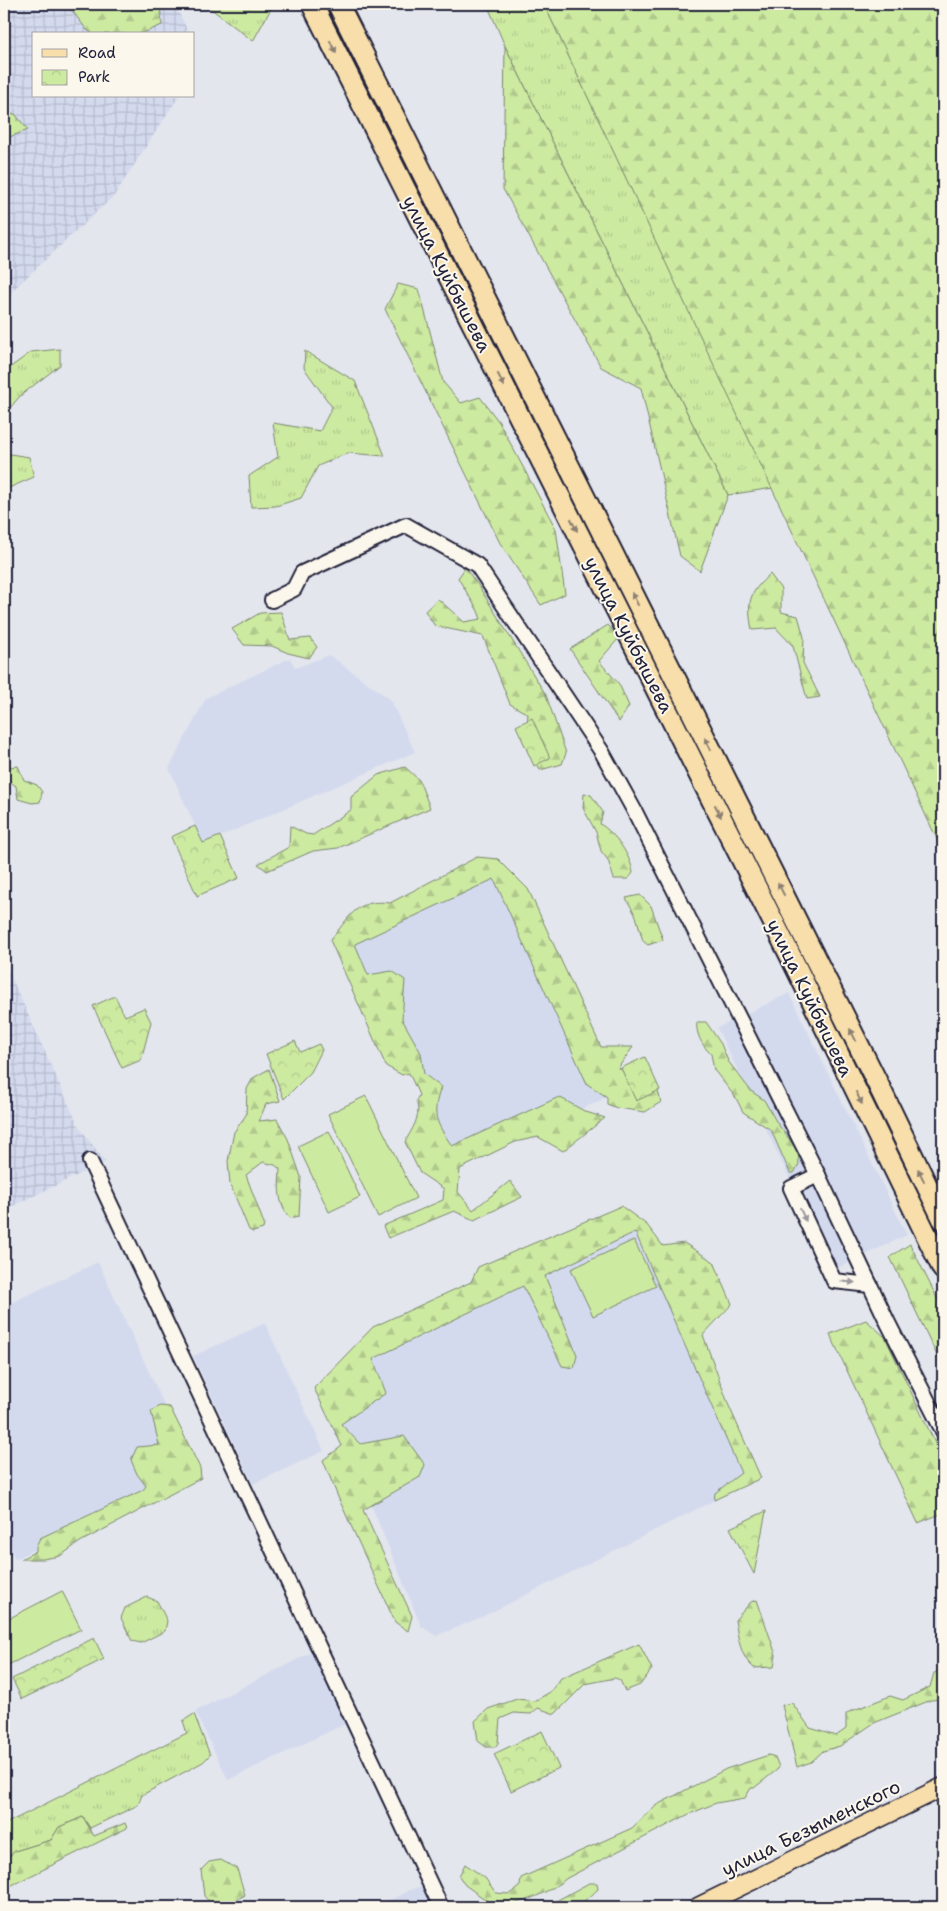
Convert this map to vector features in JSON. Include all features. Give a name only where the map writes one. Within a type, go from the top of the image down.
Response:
[{"type":"highway","name":"улица Куйбышева","points":[[312,4],[779,933],[943,1269]]},
{"type":"highway","name":"улица Куйбышева","points":[[338,4],[871,1069],[943,1219]]},
{"type":"main road","name":"улица Безыменского","points":[[698,1907],[943,1787]]},
{"type":"street","points":[[272,600],[294,589],[302,573],[406,525],[476,565],[607,760],[818,1175],[870,1285],[943,1431]]},
{"type":"street","points":[[90,1161],[441,1907]]},
{"type":"street","points":[[818,1175],[791,1188],[834,1281],[870,1285]]},
{"type":"shaded area","points":[[4,4],[175,4],[188,32],[32,32],[32,98],[178,98],[114,196],[15,288],[4,302]]},
{"type":"shaded area","points":[[329,655],[390,699],[415,752],[203,844],[169,768],[206,698],[290,658],[295,668]]},
{"type":"shaded area","points":[[498,865],[607,1097],[448,1174],[416,1101],[419,1095],[410,1073],[402,1075],[339,939]]},
{"type":"shaded area","points":[[4,961],[78,1125],[105,1162],[4,1210]]},
{"type":"shaded area","points":[[789,993],[907,1235],[834,1270],[717,1028]]},
{"type":"shaded area","points":[[639,1229],[755,1480],[484,1616],[436,1636],[421,1626],[374,1512],[314,1388]]},
{"type":"shaded area","points":[[98,1262],[196,1473],[15,1559],[4,1535],[4,1306]]},
{"type":"shaded area","points":[[265,1323],[324,1451],[253,1484],[193,1356]]},
{"type":"shaded area","points":[[312,1652],[347,1723],[228,1780],[195,1711]]},
{"type":"shaded area","points":[[425,1885],[436,1907],[376,1907],[412,1889]]},
{"type":"green space","points":[[73,4],[160,4],[162,25],[146,32],[90,32],[70,8]]},
{"type":"green space","points":[[209,4],[273,5],[253,41],[210,8]]},
{"type":"green space","points":[[487,4],[544,4],[773,488],[728,495],[505,46]]},
{"type":"green space","points":[[544,4],[943,4],[943,852]]},
{"type":"green space","points":[[505,46],[728,495],[700,571],[680,556],[641,388],[601,367],[503,189]]},
{"type":"green space","points":[[15,114],[28,130],[4,139],[4,115]]},
{"type":"green space","points":[[398,284],[419,289],[443,382],[461,403],[480,397],[499,422],[556,529],[565,594],[541,605],[500,543],[385,309]]},
{"type":"green space","points":[[60,349],[60,365],[20,396],[4,415],[4,372],[31,352]]},
{"type":"green space","points":[[305,351],[355,381],[385,456],[348,453],[318,466],[301,498],[276,506],[251,507],[249,476],[278,457],[273,423],[320,431],[332,407],[304,368]]},
{"type":"green space","points":[[4,453],[29,457],[34,477],[4,490]]},
{"type":"green space","points":[[465,568],[478,585],[546,695],[566,753],[562,764],[540,770],[526,736],[528,714],[510,704],[483,636],[435,626],[425,611],[438,599],[464,622],[481,619],[458,578]]},
{"type":"green space","points":[[770,574],[781,589],[781,612],[798,616],[804,637],[803,663],[820,697],[807,699],[793,646],[776,628],[752,630],[751,599],[757,587]]},
{"type":"green space","points":[[281,612],[290,640],[310,638],[317,647],[309,658],[288,653],[272,646],[244,645],[232,629],[260,613]]},
{"type":"green space","points":[[608,625],[619,638],[599,661],[619,684],[629,706],[619,722],[570,649]]},
{"type":"green space","points":[[532,718],[550,758],[534,766],[516,726]]},
{"type":"green space","points":[[4,761],[9,767],[18,766],[24,780],[37,785],[42,792],[40,802],[32,803],[18,799],[16,786],[6,776]]},
{"type":"green space","points":[[405,767],[419,780],[430,808],[338,848],[313,851],[267,871],[258,864],[289,847],[290,826],[306,834],[313,835],[351,810],[351,797],[378,775]]},
{"type":"green space","points":[[584,794],[591,795],[603,812],[600,824],[611,833],[626,852],[633,873],[628,879],[614,879],[608,860],[601,851],[596,832],[583,808]]},
{"type":"green space","points":[[195,826],[203,843],[220,836],[239,878],[197,896],[171,837]]},
{"type":"green space","points":[[477,857],[498,859],[528,889],[601,1047],[633,1047],[618,1068],[655,1081],[661,1102],[645,1112],[617,1108],[607,1104],[607,1097],[587,1084],[494,879],[355,944],[368,975],[392,971],[405,980],[402,1019],[421,1053],[424,1074],[441,1087],[436,1105],[437,1118],[442,1131],[452,1146],[559,1097],[586,1112],[605,1118],[563,1151],[538,1137],[515,1142],[460,1169],[458,1192],[473,1210],[510,1181],[522,1197],[474,1220],[454,1211],[388,1238],[383,1226],[443,1200],[444,1189],[420,1173],[405,1142],[417,1117],[418,1107],[416,1101],[419,1095],[409,1073],[402,1075],[386,1066],[330,940],[354,911],[361,907],[378,902],[390,903]]},
{"type":"green space","points":[[640,895],[651,906],[663,940],[648,945],[643,941],[636,916],[626,898]]},
{"type":"green space","points":[[115,996],[125,1016],[144,1008],[151,1022],[141,1060],[122,1068],[93,1006]]},
{"type":"green space","points":[[697,1022],[706,1022],[721,1044],[728,1061],[751,1091],[764,1100],[777,1123],[798,1151],[799,1164],[794,1173],[790,1173],[771,1130],[743,1112],[736,1098],[714,1070],[711,1054],[705,1048],[698,1035]]},
{"type":"green space","points":[[295,1041],[300,1052],[319,1044],[322,1050],[311,1072],[284,1099],[266,1054]]},
{"type":"green space","points":[[645,1057],[660,1090],[636,1101],[621,1068]]},
{"type":"green space","points":[[269,1069],[280,1101],[266,1104],[259,1121],[277,1119],[288,1139],[301,1177],[299,1216],[290,1218],[283,1207],[280,1195],[280,1169],[275,1165],[263,1162],[246,1175],[264,1224],[263,1229],[253,1232],[249,1230],[230,1184],[228,1161],[234,1132],[246,1115],[247,1089],[253,1078]]},
{"type":"green space","points":[[366,1096],[416,1198],[378,1217],[328,1114]]},
{"type":"green space","points":[[329,1131],[360,1197],[329,1212],[298,1146]]},
{"type":"green space","points":[[621,1206],[647,1225],[663,1246],[684,1243],[714,1262],[732,1304],[703,1335],[729,1406],[761,1478],[714,1500],[715,1493],[741,1473],[635,1232],[545,1276],[577,1355],[574,1368],[562,1366],[523,1286],[373,1359],[386,1393],[341,1424],[360,1444],[404,1436],[425,1465],[420,1477],[363,1510],[412,1616],[408,1631],[395,1622],[323,1460],[342,1446],[314,1388],[373,1327],[471,1282],[478,1267]]},
{"type":"green space","points":[[634,1240],[656,1286],[593,1316],[571,1269]]},
{"type":"green space","points":[[910,1244],[943,1310],[943,1368],[890,1257]]},
{"type":"green space","points":[[866,1320],[885,1337],[943,1460],[943,1513],[918,1523],[830,1334]]},
{"type":"green space","points":[[160,1406],[170,1407],[200,1468],[201,1478],[80,1542],[60,1556],[43,1559],[21,1559],[36,1551],[40,1538],[143,1490],[146,1486],[137,1474],[131,1460],[137,1447],[159,1445],[151,1411]]},
{"type":"green space","points":[[766,1511],[754,1574],[730,1528]]},
{"type":"green space","points":[[62,1591],[81,1629],[6,1666],[4,1662],[4,1621]]},
{"type":"green space","points":[[147,1597],[157,1601],[167,1621],[165,1631],[141,1643],[132,1641],[121,1618],[125,1608]]},
{"type":"green space","points":[[757,1600],[776,1655],[774,1667],[754,1668],[746,1658],[739,1640],[735,1620],[751,1602]]},
{"type":"green space","points":[[94,1638],[104,1659],[22,1699],[12,1679]]},
{"type":"green space","points":[[639,1644],[652,1669],[640,1685],[625,1691],[620,1680],[615,1678],[585,1684],[555,1714],[538,1708],[531,1714],[514,1713],[500,1719],[498,1743],[495,1747],[486,1747],[478,1741],[475,1721],[488,1709],[517,1699],[535,1701],[550,1692],[561,1678]]},
{"type":"green space","points":[[943,1670],[943,1699],[931,1700],[874,1723],[840,1746],[823,1751],[811,1762],[797,1767],[782,1705],[792,1703],[810,1728],[836,1736],[846,1729],[846,1714],[849,1712],[890,1696],[903,1700],[930,1687],[934,1673]]},
{"type":"green space","points":[[194,1714],[210,1755],[203,1762],[142,1795],[138,1805],[90,1828],[83,1817],[59,1827],[51,1840],[15,1851],[4,1861],[4,1822],[7,1823],[187,1733],[183,1721]]},
{"type":"green space","points":[[542,1731],[559,1768],[511,1791],[494,1754]]},
{"type":"green space","points":[[769,1755],[775,1757],[778,1769],[754,1788],[751,1788],[745,1798],[716,1803],[687,1815],[533,1897],[496,1907],[465,1885],[459,1876],[465,1864],[485,1878],[496,1893],[510,1894],[520,1886],[521,1878],[632,1828],[655,1806],[726,1769]]},
{"type":"green space","points":[[83,1817],[94,1836],[125,1823],[127,1828],[4,1889],[4,1861],[15,1851],[51,1840],[59,1827]]},
{"type":"green space","points":[[221,1860],[237,1869],[245,1895],[223,1907],[214,1907],[204,1896],[201,1870],[209,1862]]},
{"type":"green space","points":[[589,1883],[597,1883],[598,1889],[586,1900],[574,1905],[545,1907]]}]
